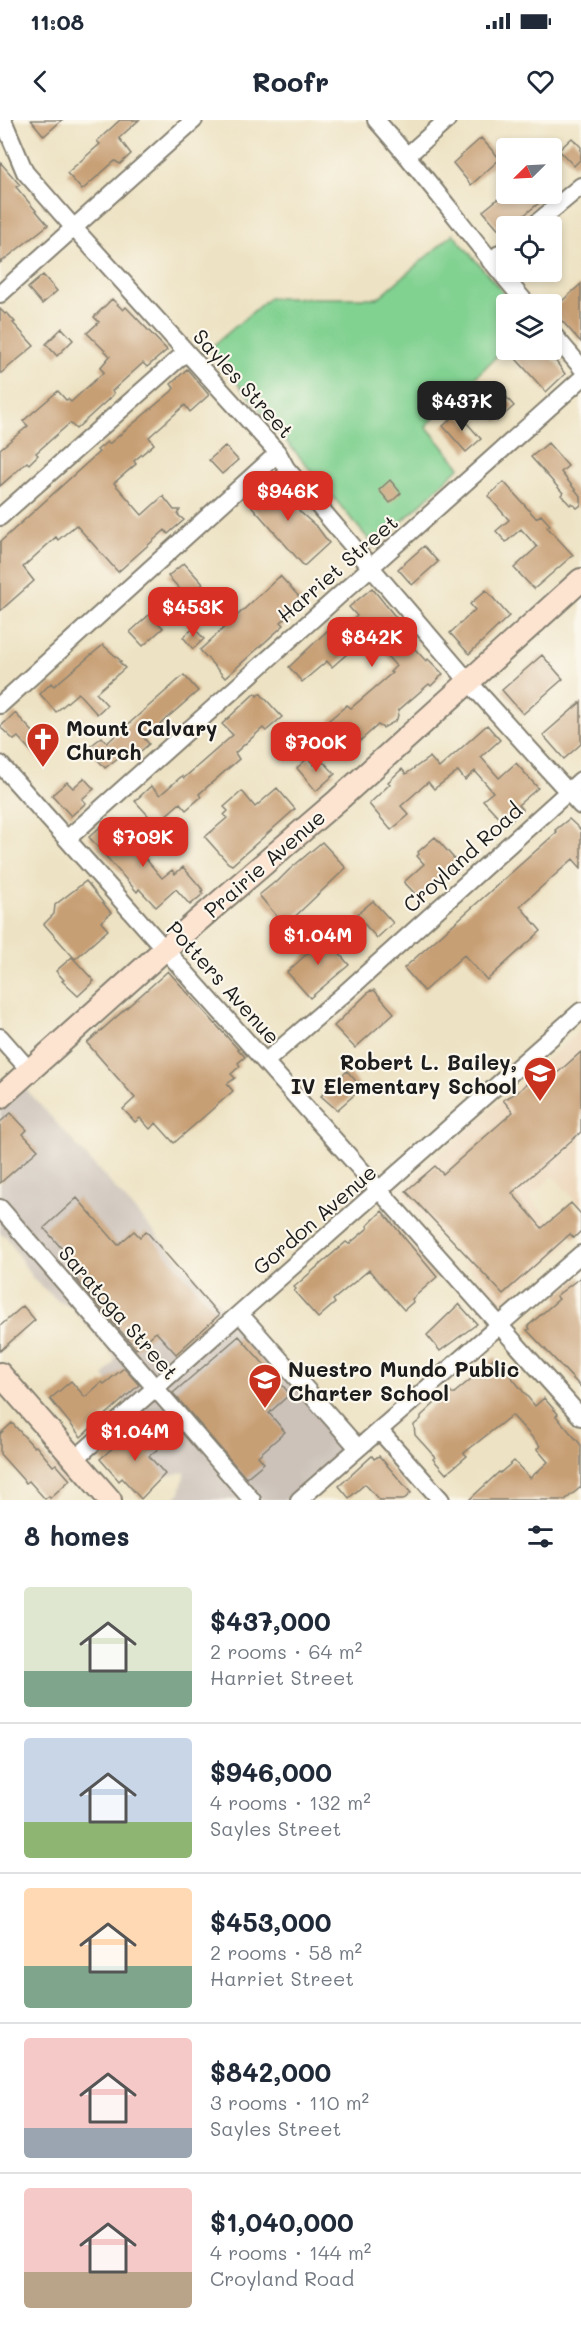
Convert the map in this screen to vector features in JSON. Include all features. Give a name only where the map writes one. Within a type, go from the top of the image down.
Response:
[{"type":"street","name":"Sayles Street","points":[[3,120],[25,172],[278,453],[286,468],[468,681],[581,806]]},
{"type":"street","points":[[0,294],[194,120]]},
{"type":"street","points":[[376,120],[408,155],[518,294]]},
{"type":"street","points":[[408,155],[447,120]]},
{"type":"street","points":[[545,216],[581,186]]},
{"type":"street","points":[[490,261],[496,256]]},
{"type":"street","points":[[562,345],[581,367]]},
{"type":"street","points":[[0,517],[186,352]]},
{"type":"street","name":"Harriet Street","points":[[67,839],[581,379]]},
{"type":"street","points":[[0,705],[278,453]]},
{"type":"street","name":"Prairie Avenue","points":[[0,1097],[165,949],[338,800],[581,580]]},
{"type":"street","name":"Potters Avenue","points":[[0,764],[581,1417]]},
{"type":"street","name":"Croyland Road","points":[[265,1062],[581,780]]},
{"type":"street","name":"Gordon Avenue","points":[[75,1459],[581,1011]]},
{"type":"street","points":[[0,1037],[30,1071]]},
{"type":"street","name":"Saratoga Street","points":[[0,1208],[252,1500]]},
{"type":"street","points":[[298,1500],[579,1260]]},
{"type":"street","points":[[240,1314],[358,1448]]},
{"type":"street","points":[[0,1374],[110,1500]]},
{"type":"street","points":[[379,1430],[441,1500]]},
{"type":"shaded area","name":"Robert L. Bailey, IV Elementary School","points":[[581,1030],[581,1207],[553,1176],[529,1197],[570,1242],[502,1304],[404,1196],[405,1185]]},
{"type":"shaded area","points":[[17,1079],[235,1322],[359,1443],[295,1500],[172,1500],[180,1492],[185,1472],[162,1477],[144,1447],[121,1422],[129,1409],[104,1376],[115,1357],[71,1307],[58,1301],[33,1279],[6,1236],[0,1234],[0,1094]]},
{"type":"green space","points":[[453,234],[504,294],[496,294],[496,357],[426,426],[460,467],[375,547],[209,349],[269,298],[378,298]]},
{"type":"building","points":[[31,120],[62,120],[44,136]]},
{"type":"building","points":[[120,120],[139,120],[119,138],[131,154],[120,164],[115,161],[82,190],[67,173],[100,144],[97,141]]},
{"type":"building","points":[[481,138],[496,155],[496,163],[471,185],[453,163]]},
{"type":"building","points":[[572,138],[581,147],[581,159],[574,166],[562,153],[562,147]]},
{"type":"building","points":[[0,162],[20,185],[16,187],[48,225],[0,263]]},
{"type":"building","points":[[496,200],[496,204],[538,204],[523,216],[496,216],[496,226],[483,211]]},
{"type":"building","points":[[43,275],[57,291],[42,304],[28,288]]},
{"type":"building","points":[[581,284],[581,342],[562,321],[562,301]]},
{"type":"building","points":[[112,299],[123,310],[126,307],[167,350],[147,367],[143,363],[112,391],[114,393],[112,396],[76,429],[70,423],[36,453],[38,455],[29,464],[27,462],[0,486],[0,449],[28,426],[23,421],[58,391],[71,402],[104,372],[100,368],[110,356],[87,333],[99,322],[94,317]]},
{"type":"building","points":[[0,309],[5,314],[7,313],[34,346],[0,374]]},
{"type":"building","points":[[62,328],[73,340],[57,356],[46,344]]},
{"type":"building","points":[[517,360],[555,360],[565,374],[546,392]]},
{"type":"building","points":[[187,369],[209,395],[190,412],[185,405],[149,437],[154,444],[114,483],[142,515],[163,496],[174,510],[180,510],[178,515],[184,520],[168,534],[165,530],[118,572],[76,525],[58,540],[56,537],[23,567],[34,581],[0,611],[0,542],[99,452],[97,450],[107,442],[109,444],[172,391],[174,388],[171,384]]},
{"type":"building","points":[[494,383],[514,406],[497,421],[477,397]]},
{"type":"building","points":[[466,387],[476,398],[464,408],[455,397]]},
{"type":"building","points":[[458,413],[481,439],[466,452],[443,426]]},
{"type":"building","points":[[548,443],[568,466],[561,472],[581,497],[581,505],[577,508],[572,503],[570,505],[561,495],[563,493],[531,457]]},
{"type":"building","points":[[225,446],[238,460],[222,474],[209,460]]},
{"type":"building","points":[[270,480],[279,481],[279,487],[294,505],[298,504],[299,511],[318,528],[329,543],[304,566],[247,501]]},
{"type":"building","points":[[390,480],[401,493],[390,503],[379,490]]},
{"type":"building","points":[[504,482],[536,518],[541,515],[550,525],[547,527],[573,555],[534,589],[514,568],[537,547],[521,529],[506,542],[496,531],[509,520],[488,496]]},
{"type":"building","points":[[424,546],[438,562],[412,585],[398,569]]},
{"type":"building","points":[[184,563],[203,584],[187,597],[168,576]]},
{"type":"building","points":[[280,576],[304,602],[281,622],[284,625],[225,678],[200,650]]},
{"type":"building","points":[[372,588],[407,631],[402,635],[426,661],[428,659],[443,674],[399,710],[394,722],[383,728],[378,725],[352,748],[329,720],[347,705],[351,708],[392,673],[390,672],[396,666],[365,631],[344,649],[348,653],[332,667],[327,661],[302,682],[289,667],[328,630],[334,637],[357,616],[349,607]]},
{"type":"building","points":[[486,590],[509,616],[469,654],[450,633],[475,610],[470,604]]},
{"type":"building","points":[[150,614],[163,628],[143,646],[130,632]]},
{"type":"building","points":[[194,628],[204,639],[193,649],[183,637]]},
{"type":"building","points":[[103,645],[121,661],[119,662],[125,668],[96,693],[107,705],[97,714],[78,693],[56,712],[40,694],[51,683],[54,686]]},
{"type":"building","points":[[542,655],[563,679],[523,714],[502,690]]},
{"type":"building","points":[[184,675],[198,691],[144,738],[149,744],[134,757],[128,750],[105,768],[88,748],[102,737],[107,743]]},
{"type":"building","points":[[255,693],[257,696],[260,693],[282,717],[266,731],[263,728],[235,753],[239,759],[199,794],[201,797],[186,810],[180,803],[156,824],[135,801],[151,786],[160,795],[182,776],[184,778],[233,735],[222,724]]},
{"type":"building","points":[[581,702],[581,744],[564,759],[543,735]]},
{"type":"building","points":[[15,713],[35,734],[44,727],[57,742],[38,759],[18,737],[14,740],[0,727]]},
{"type":"building","points":[[487,725],[500,740],[481,757],[499,778],[516,763],[538,788],[518,805],[523,810],[506,825],[483,800],[493,792],[475,771],[465,780],[458,771],[434,789],[428,782],[401,806],[409,815],[391,830],[369,804],[390,784],[388,782],[402,769],[406,774],[430,757],[439,768]]},
{"type":"building","points":[[308,758],[314,765],[320,761],[326,764],[335,774],[316,791],[297,768]]},
{"type":"building","points":[[84,778],[94,789],[82,799],[86,803],[71,816],[52,795],[67,782],[73,788]]},
{"type":"building","points":[[277,788],[295,809],[232,865],[228,863],[205,837],[227,818],[224,815],[228,811],[224,807],[242,791],[255,807]]},
{"type":"building","points":[[109,819],[129,841],[131,840],[146,855],[144,857],[162,878],[172,870],[175,874],[183,867],[203,890],[201,892],[203,894],[190,905],[176,889],[156,907],[139,889],[137,892],[89,837]]},
{"type":"building","points":[[569,819],[581,830],[581,868],[573,859],[520,906],[541,931],[487,980],[464,955],[424,991],[404,968]]},
{"type":"building","points":[[435,837],[458,863],[445,877],[440,878],[418,897],[404,882],[424,864],[417,856],[418,852]]},
{"type":"building","points":[[322,842],[346,868],[285,926],[259,895]]},
{"type":"building","points":[[86,881],[111,913],[101,922],[108,930],[75,959],[44,924],[54,914],[55,905]]},
{"type":"building","points":[[373,901],[393,923],[377,938],[356,915]]},
{"type":"building","points":[[321,932],[349,965],[310,998],[287,972],[309,952],[305,947]]},
{"type":"building","points":[[72,957],[94,981],[78,996],[62,981],[64,980],[56,971]]},
{"type":"building","points":[[168,971],[245,1057],[238,1063],[240,1066],[231,1074],[235,1078],[227,1084],[233,1091],[174,1143],[156,1123],[150,1129],[140,1118],[135,1122],[123,1109],[135,1098],[87,1043]]},
{"type":"building","points":[[371,990],[374,990],[394,1013],[355,1048],[334,1026]]},
{"type":"building","name":"Robert L. Bailey, IV Elementary School","points":[[581,1052],[581,1132],[512,1193],[542,1228],[571,1203],[581,1214],[581,1231],[574,1238],[570,1234],[503,1294],[406,1191],[435,1166],[443,1174],[513,1112],[503,1100],[518,1092],[534,1072],[545,1084]]},
{"type":"building","points":[[347,1071],[362,1088],[337,1110],[321,1096]]},
{"type":"building","points":[[11,1113],[27,1130],[23,1134],[38,1150],[0,1183],[0,1122]]},
{"type":"building","points":[[77,1198],[118,1245],[134,1231],[140,1237],[146,1231],[219,1315],[176,1354],[156,1332],[136,1349],[75,1278],[82,1272],[44,1228]]},
{"type":"building","points":[[382,1211],[437,1277],[412,1299],[413,1302],[404,1310],[369,1270],[333,1300],[335,1303],[318,1318],[294,1291],[296,1289],[294,1287],[346,1242],[349,1244],[368,1228],[367,1226]]},
{"type":"building","points":[[581,1277],[581,1387],[527,1330],[530,1329],[528,1326],[559,1299],[556,1296]]},
{"type":"building","points":[[459,1304],[477,1324],[440,1351],[427,1335]]},
{"type":"building","points":[[23,1306],[35,1320],[0,1351],[0,1326]]},
{"type":"building","points":[[239,1336],[290,1394],[269,1413],[285,1432],[258,1456],[264,1463],[246,1478],[173,1393]]},
{"type":"building","points":[[495,1357],[535,1406],[544,1398],[581,1445],[581,1487],[565,1500],[469,1500],[514,1461],[530,1478],[548,1462],[537,1449],[540,1446],[512,1415],[464,1453],[467,1456],[446,1474],[433,1459],[435,1457],[415,1435],[414,1425],[421,1419],[421,1416],[449,1390],[453,1394]]},
{"type":"building","points":[[124,1368],[139,1385],[81,1437],[50,1399],[71,1381],[85,1397],[102,1382],[104,1384]]},
{"type":"building","points":[[12,1423],[53,1466],[56,1464],[70,1480],[50,1498],[49,1496],[45,1499],[29,1481],[26,1483],[0,1454],[0,1434]]},
{"type":"building","points":[[134,1429],[142,1430],[158,1449],[149,1456],[165,1474],[141,1499],[122,1478],[119,1481],[100,1459]]},
{"type":"building","points":[[372,1456],[374,1459],[379,1456],[411,1493],[403,1500],[379,1500],[365,1484],[349,1498],[339,1486]]},
{"type":"place","name":"Mount Calvary Church","points":[[43,768]]},
{"type":"place","name":"Robert L. Bailey, IV Elementary School","points":[[540,1102]]},
{"type":"place","name":"Nuestro Mundo Public Charter School","points":[[265,1409]]}]
